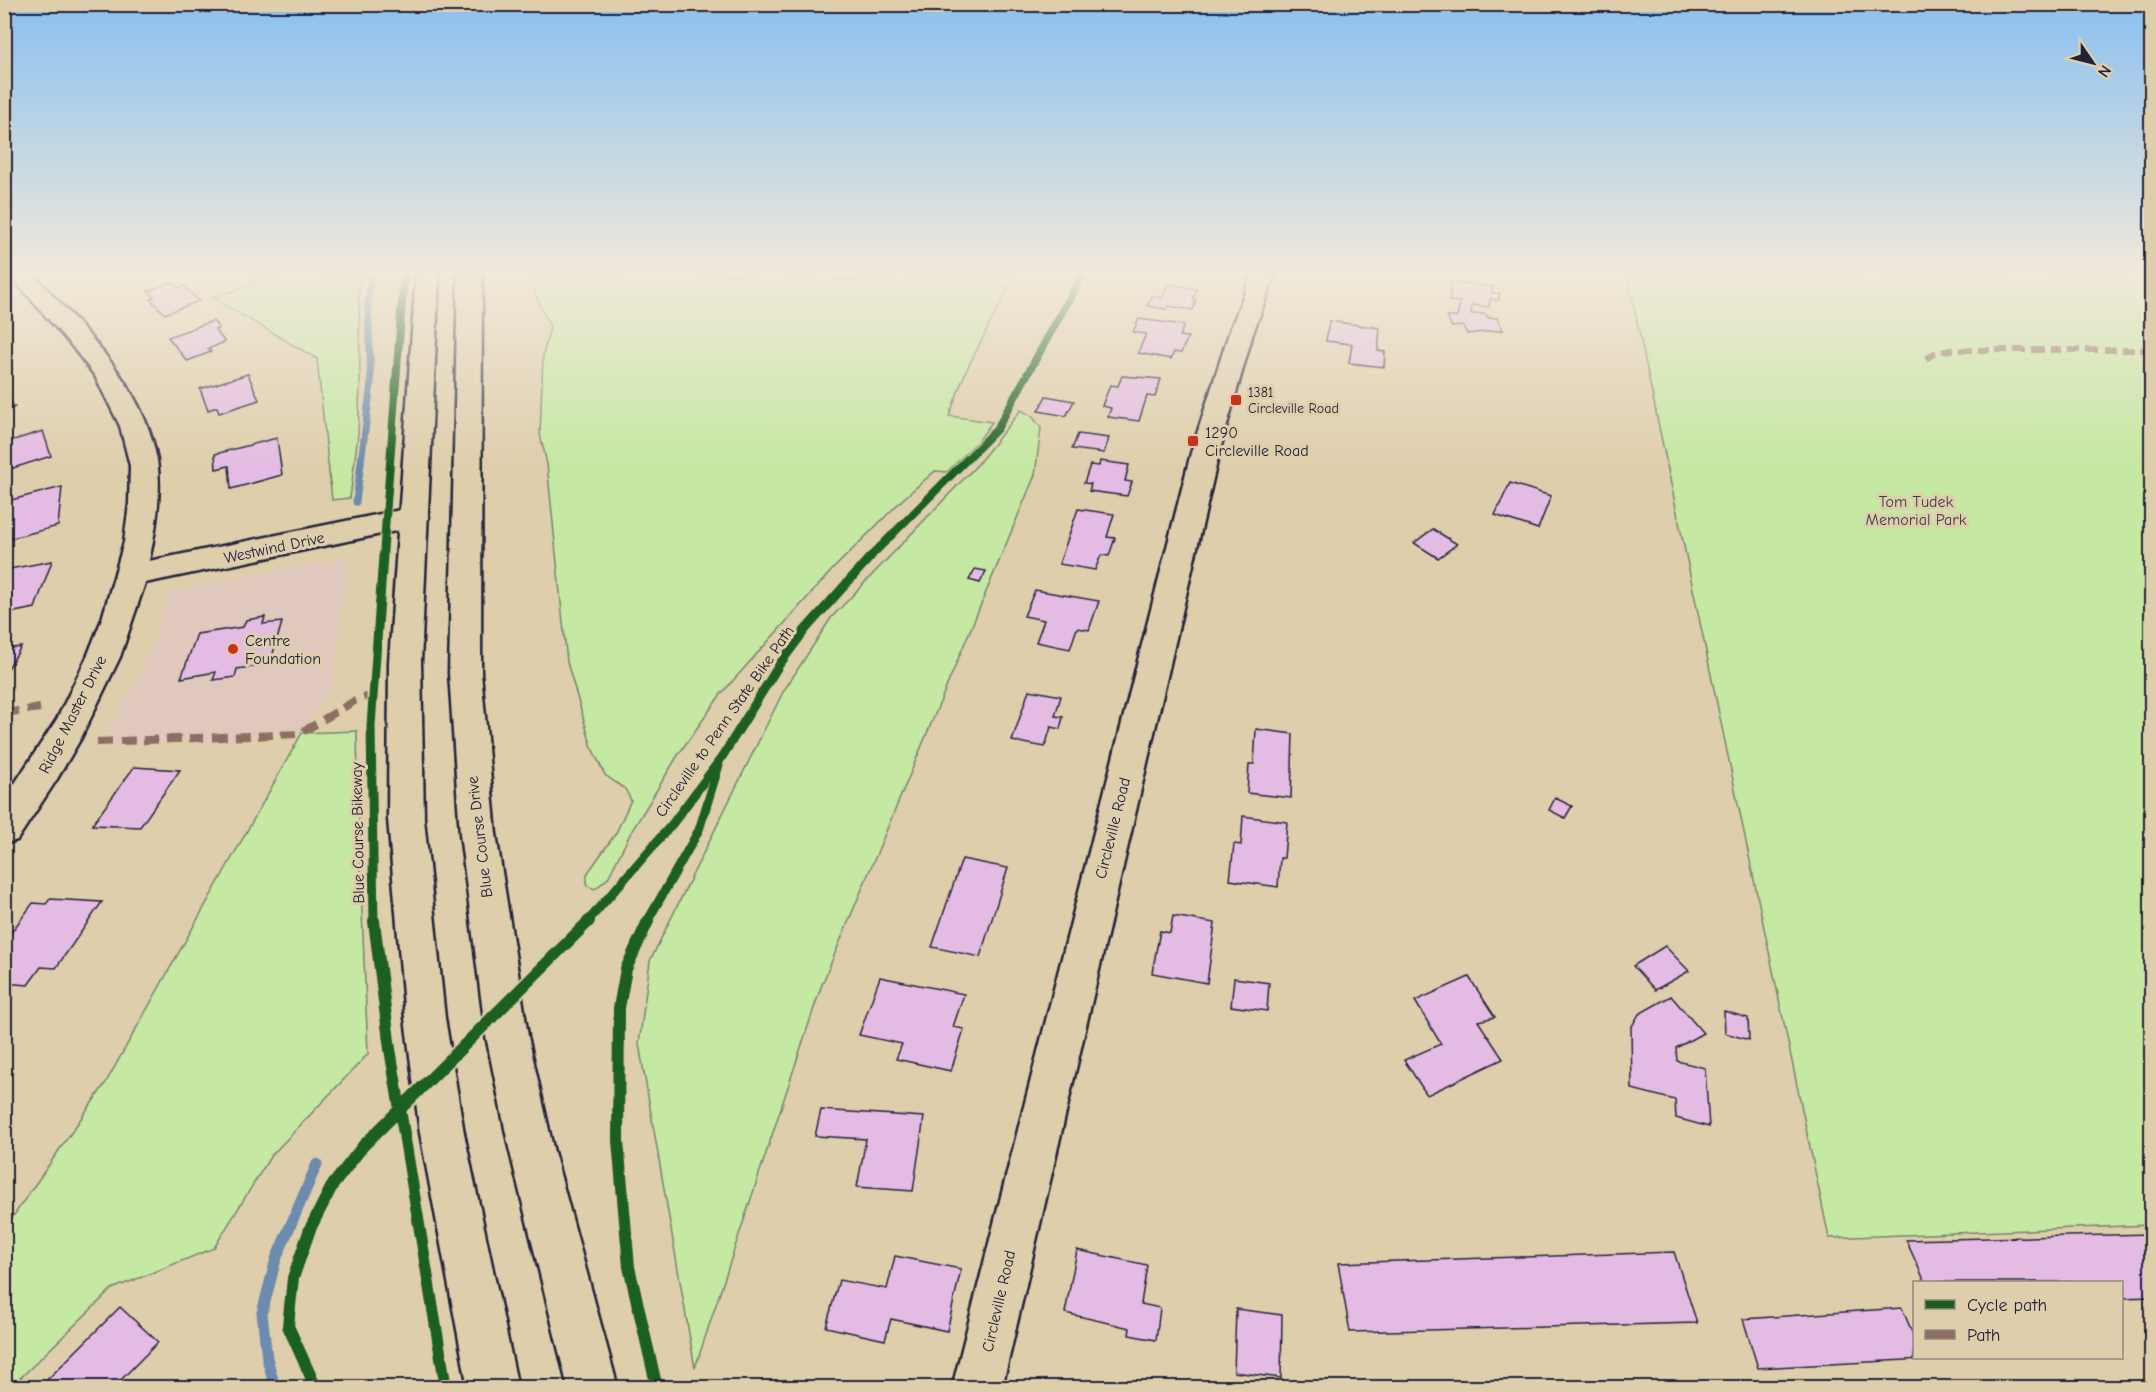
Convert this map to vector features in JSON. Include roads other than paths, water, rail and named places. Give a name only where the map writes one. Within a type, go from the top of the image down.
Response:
[{"type":"main road","name":"Ridge Master Drive","points":[[4,829],[51,761],[98,671],[132,575],[142,509],[144,464],[128,412],[104,371],[76,339]]},
{"type":"main road","points":[[425,339],[405,662],[404,738],[407,830],[425,1018],[442,1133],[493,1388]]},
{"type":"main road","name":"Blue Course Drive","points":[[469,339],[465,674],[478,834],[507,1036],[531,1148],[593,1388]]},
{"type":"main road","name":"Circleville Road","points":[[977,1388],[1205,453],[1240,339]]},
{"type":"main road","name":"Westwind Drive","points":[[132,575],[415,517]]},
{"type":"waterway","points":[[356,502],[371,383],[369,339]]},
{"type":"waterway","points":[[275,1388],[267,1358],[262,1313],[276,1259],[317,1164]]},
{"type":"place","name":"1381 Circleville Road","points":[[1236,400]]},
{"type":"place","name":"1290 Circleville Road","points":[[1193,441]]},
{"type":"place","name":"Centre Foundation","points":[[233,649]]},
{"type":"park label","name":"Tom Tudek Memorial Park","points":[[1916,510]]}]
